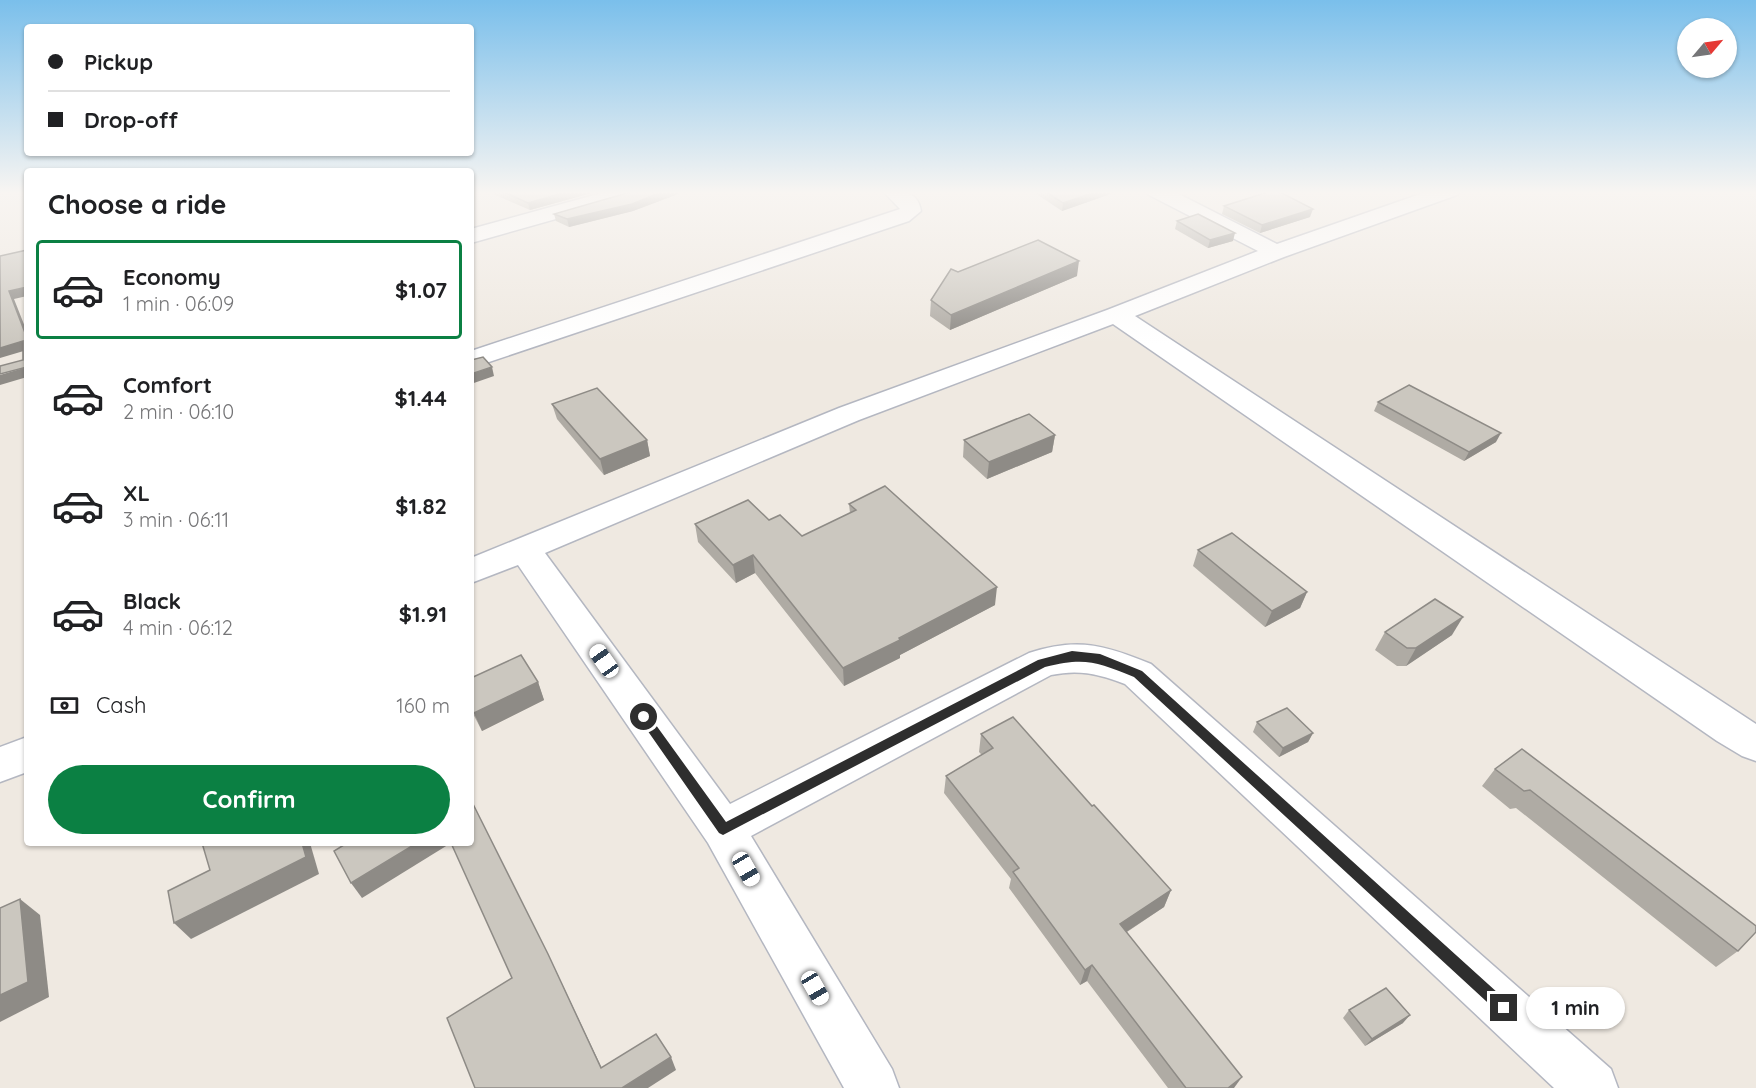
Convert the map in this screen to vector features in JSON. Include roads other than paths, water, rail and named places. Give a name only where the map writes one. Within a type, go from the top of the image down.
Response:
[{"type":"street","points":[[474,359],[827,242]]},
{"type":"street","points":[[1256,242],[1276,252]]},
{"type":"street","points":[[474,570],[849,414],[1306,242]]},
{"type":"street","points":[[1116,315],[1756,744]]},
{"type":"street","points":[[524,549],[723,829],[873,1088]]},
{"type":"street","points":[[723,829],[1042,663],[1072,656],[1100,659],[1138,674],[1592,1088]]},
{"type":"street","points":[[0,765],[24,755]]}]
